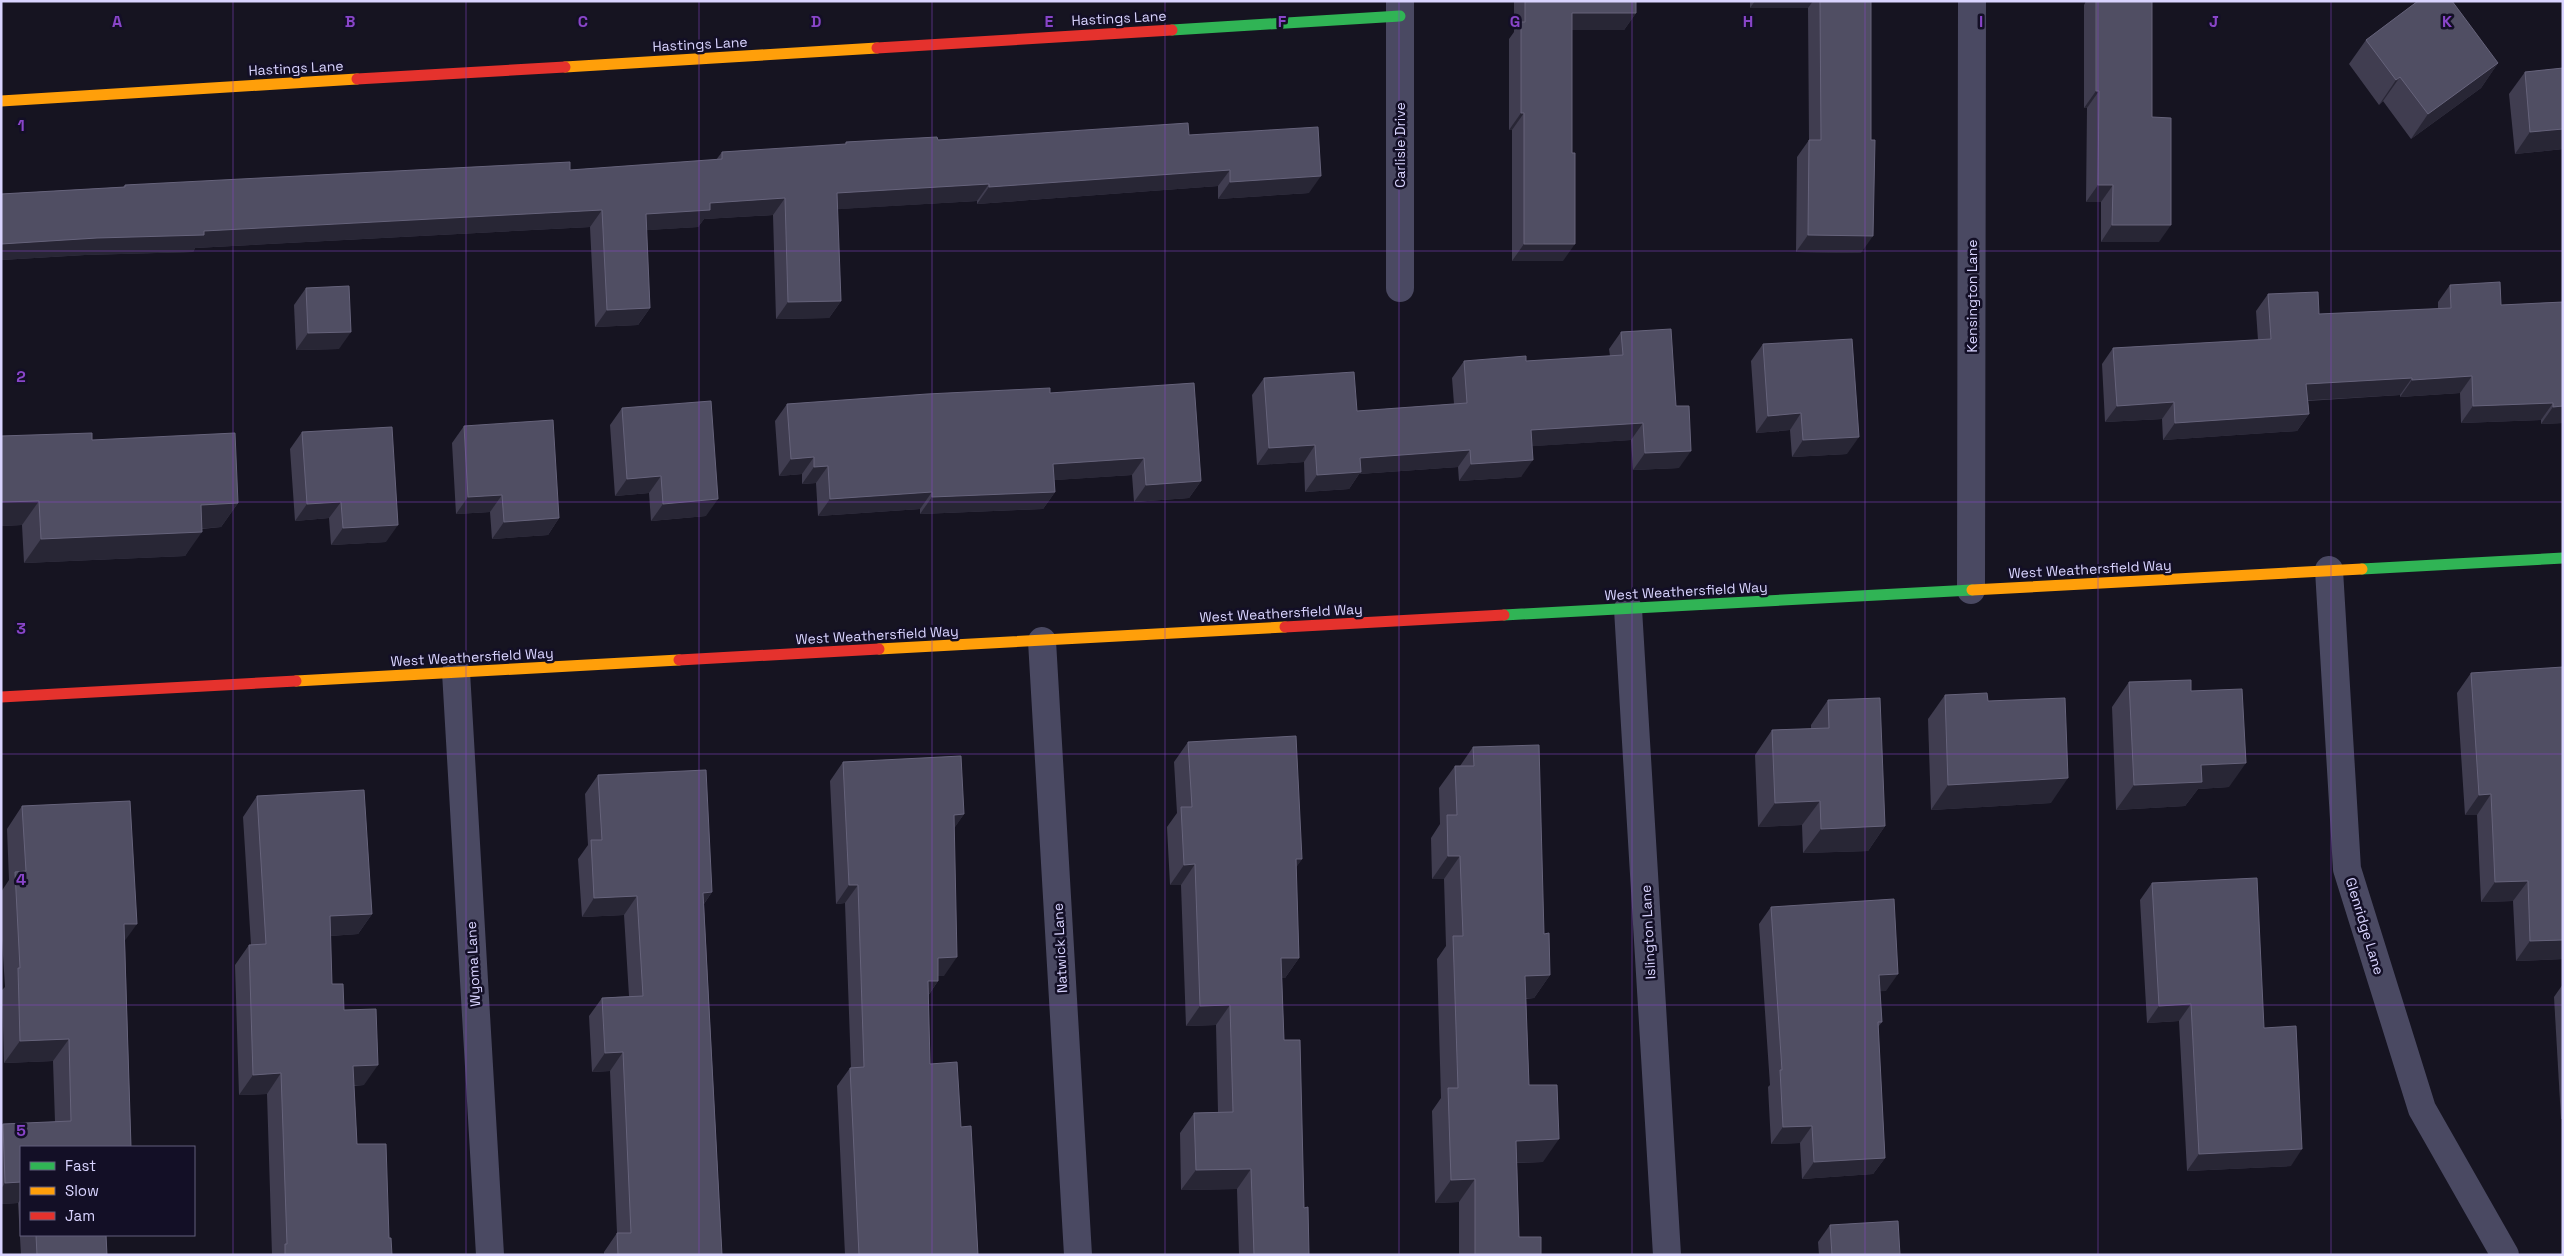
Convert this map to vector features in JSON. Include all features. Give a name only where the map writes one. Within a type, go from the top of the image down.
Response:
[{"type":"street","name":"Kensington Lane","points":[[1971,590],[1972,1]]},
{"type":"street","name":"Hastings Lane","points":[[1,101],[1400,9]]},
{"type":"street","name":"Carlisle Drive","points":[[1400,9],[1400,288]]},
{"type":"street","name":"West Weathersfield Way","points":[[1,697],[2563,558]]},
{"type":"street","name":"Glenridge Lane","points":[[2329,570],[2347,869],[2422,1109],[2506,1255]]},
{"type":"street","name":"Islington Lane","points":[[1628,609],[1667,1255]]},
{"type":"street","name":"Natwick Lane","points":[[1042,641],[1078,1255]]},
{"type":"street","name":"Wyoma Lane","points":[[456,672],[490,1255]]},
{"type":"building","points":[[1525,1],[1636,1],[1636,13],[1572,13],[1572,153],[1575,153],[1575,244],[1524,244],[1524,113],[1521,113],[1521,22],[1525,22]]},
{"type":"building","points":[[1820,1],[1871,1],[1871,140],[1875,140],[1873,236],[1808,235],[1809,140],[1821,140]]},
{"type":"building","points":[[2096,1],[2152,1],[2152,117],[2171,118],[2171,225],[2112,225],[2113,185],[2098,185],[2099,91],[2096,91]]},
{"type":"building","points":[[2418,1],[2452,1],[2498,63],[2428,114],[2400,77],[2396,80],[2366,40]]},
{"type":"building","points":[[2563,68],[2563,129],[2530,132],[2525,72]]},
{"type":"building","points":[[1188,123],[1189,135],[1318,127],[1321,176],[1230,182],[1230,170],[989,187],[989,184],[837,193],[841,301],[788,302],[785,198],[710,203],[710,210],[646,214],[650,308],[607,310],[602,210],[204,231],[204,235],[97,238],[1,244],[1,194],[125,187],[125,185],[570,162],[570,170],[722,159],[722,152],[846,144],[846,142],[937,137],[938,140]]},
{"type":"building","points":[[2500,282],[2501,305],[2563,302],[2563,406],[2553,407],[2553,403],[2473,406],[2472,376],[2306,384],[2309,414],[2175,423],[2174,402],[2117,406],[2113,348],[2271,339],[2268,294],[2318,292],[2319,314],[2451,308],[2450,285]]},
{"type":"building","points":[[349,286],[351,332],[308,333],[306,288]]},
{"type":"building","points":[[1671,329],[1676,406],[1689,406],[1691,451],[1645,453],[1643,423],[1531,430],[1533,460],[1471,464],[1470,450],[1360,458],[1361,472],[1317,475],[1315,445],[1269,448],[1264,378],[1354,372],[1357,411],[1467,403],[1464,361],[1526,356],[1526,361],[1623,355],[1621,332]]},
{"type":"building","points":[[1852,339],[1859,437],[1803,440],[1801,413],[1768,416],[1763,344]]},
{"type":"building","points":[[1194,383],[1201,481],[1146,485],[1144,458],[1053,464],[1055,492],[932,497],[932,492],[830,499],[828,466],[814,467],[814,457],[791,459],[787,404],[927,394],[1050,388],[1050,393]]},
{"type":"building","points":[[711,401],[718,499],[663,504],[661,476],[627,479],[622,408]]},
{"type":"building","points":[[553,420],[559,518],[504,522],[502,495],[468,497],[464,426]]},
{"type":"building","points":[[392,427],[398,525],[343,528],[341,502],[307,504],[302,432]]},
{"type":"building","points":[[92,433],[92,440],[235,433],[238,503],[201,505],[202,532],[41,539],[39,501],[1,502],[1,436]]},
{"type":"building","points":[[2563,667],[2563,940],[2530,941],[2528,881],[2495,882],[2491,794],[2479,795],[2471,673]]},
{"type":"building","points":[[2191,680],[2191,691],[2242,689],[2246,763],[2201,765],[2202,782],[2134,785],[2129,682]]},
{"type":"building","points":[[1987,693],[1988,701],[2065,698],[2068,778],[1948,785],[1945,695]]},
{"type":"building","points":[[1880,698],[1885,826],[1821,829],[1820,801],[1775,803],[1772,730],[1829,728],[1828,700]]},
{"type":"building","points":[[1296,736],[1302,859],[1296,859],[1299,958],[1281,958],[1284,1040],[1300,1040],[1304,1208],[1308,1207],[1309,1255],[1254,1255],[1251,1169],[1196,1170],[1194,1113],[1233,1112],[1230,1005],[1200,1006],[1195,864],[1184,865],[1181,807],[1192,807],[1188,742]]},
{"type":"building","points":[[1539,745],[1544,934],[1549,933],[1550,975],[1525,976],[1529,1085],[1557,1085],[1559,1139],[1516,1141],[1519,1237],[1541,1237],[1541,1255],[1475,1255],[1475,1179],[1451,1180],[1448,1088],[1458,1088],[1453,936],[1463,936],[1460,856],[1448,856],[1447,815],[1457,815],[1455,766],[1474,766],[1473,747]]},
{"type":"building","points":[[961,756],[964,814],[954,815],[957,957],[938,958],[938,981],[928,981],[930,1064],[957,1062],[961,1127],[971,1126],[978,1255],[859,1255],[850,1068],[864,1067],[858,885],[849,885],[843,762]]},
{"type":"building","points":[[706,770],[712,892],[703,893],[722,1255],[618,1255],[617,1233],[631,1233],[623,1052],[605,1053],[602,998],[643,996],[637,896],[594,898],[591,840],[602,840],[598,775]]},
{"type":"building","points":[[364,790],[372,914],[330,916],[332,984],[343,984],[344,1010],[376,1009],[378,1065],[353,1066],[357,1144],[386,1144],[389,1238],[391,1238],[392,1255],[285,1255],[285,1244],[287,1244],[281,1073],[253,1075],[249,945],[266,944],[257,796]]},
{"type":"building","points":[[130,801],[137,924],[124,924],[131,1146],[20,1146],[20,1182],[5,1183],[3,1124],[71,1121],[69,1039],[20,1041],[18,968],[20,968],[15,872],[26,871],[22,806]]},
{"type":"building","points":[[2257,878],[2264,1028],[2296,1026],[2302,1149],[2199,1154],[2191,1004],[2159,1006],[2152,883]]},
{"type":"building","points":[[1894,899],[1898,974],[1879,975],[1882,1022],[1878,1022],[1885,1158],[1814,1162],[1812,1126],[1783,1127],[1780,1070],[1782,1070],[1771,907]]},
{"type":"building","points":[[1898,1221],[1900,1255],[1832,1255],[1830,1225]]},
{"type":"building","points":[[36,1236],[106,1236],[107,1255],[37,1255]]},
{"type":"traffic: fast","points":[[1172,30],[1400,16]]},
{"type":"traffic: fast","points":[[2362,569],[2563,558]]},
{"type":"traffic: fast","points":[[1504,615],[1972,590]]},
{"type":"traffic: slow","points":[[565,67],[877,48]]},
{"type":"traffic: slow","points":[[1,101],[357,79]]},
{"type":"traffic: slow","points":[[1972,590],[2362,569]]},
{"type":"traffic: slow","points":[[879,649],[1285,627]]},
{"type":"traffic: slow","points":[[296,681],[679,660]]},
{"type":"traffic: jam","points":[[877,48],[1172,30]]},
{"type":"traffic: jam","points":[[357,79],[565,67]]},
{"type":"traffic: jam","points":[[1285,627],[1504,615]]},
{"type":"traffic: jam","points":[[679,660],[879,649]]},
{"type":"traffic: jam","points":[[1,697],[296,681]]}]
